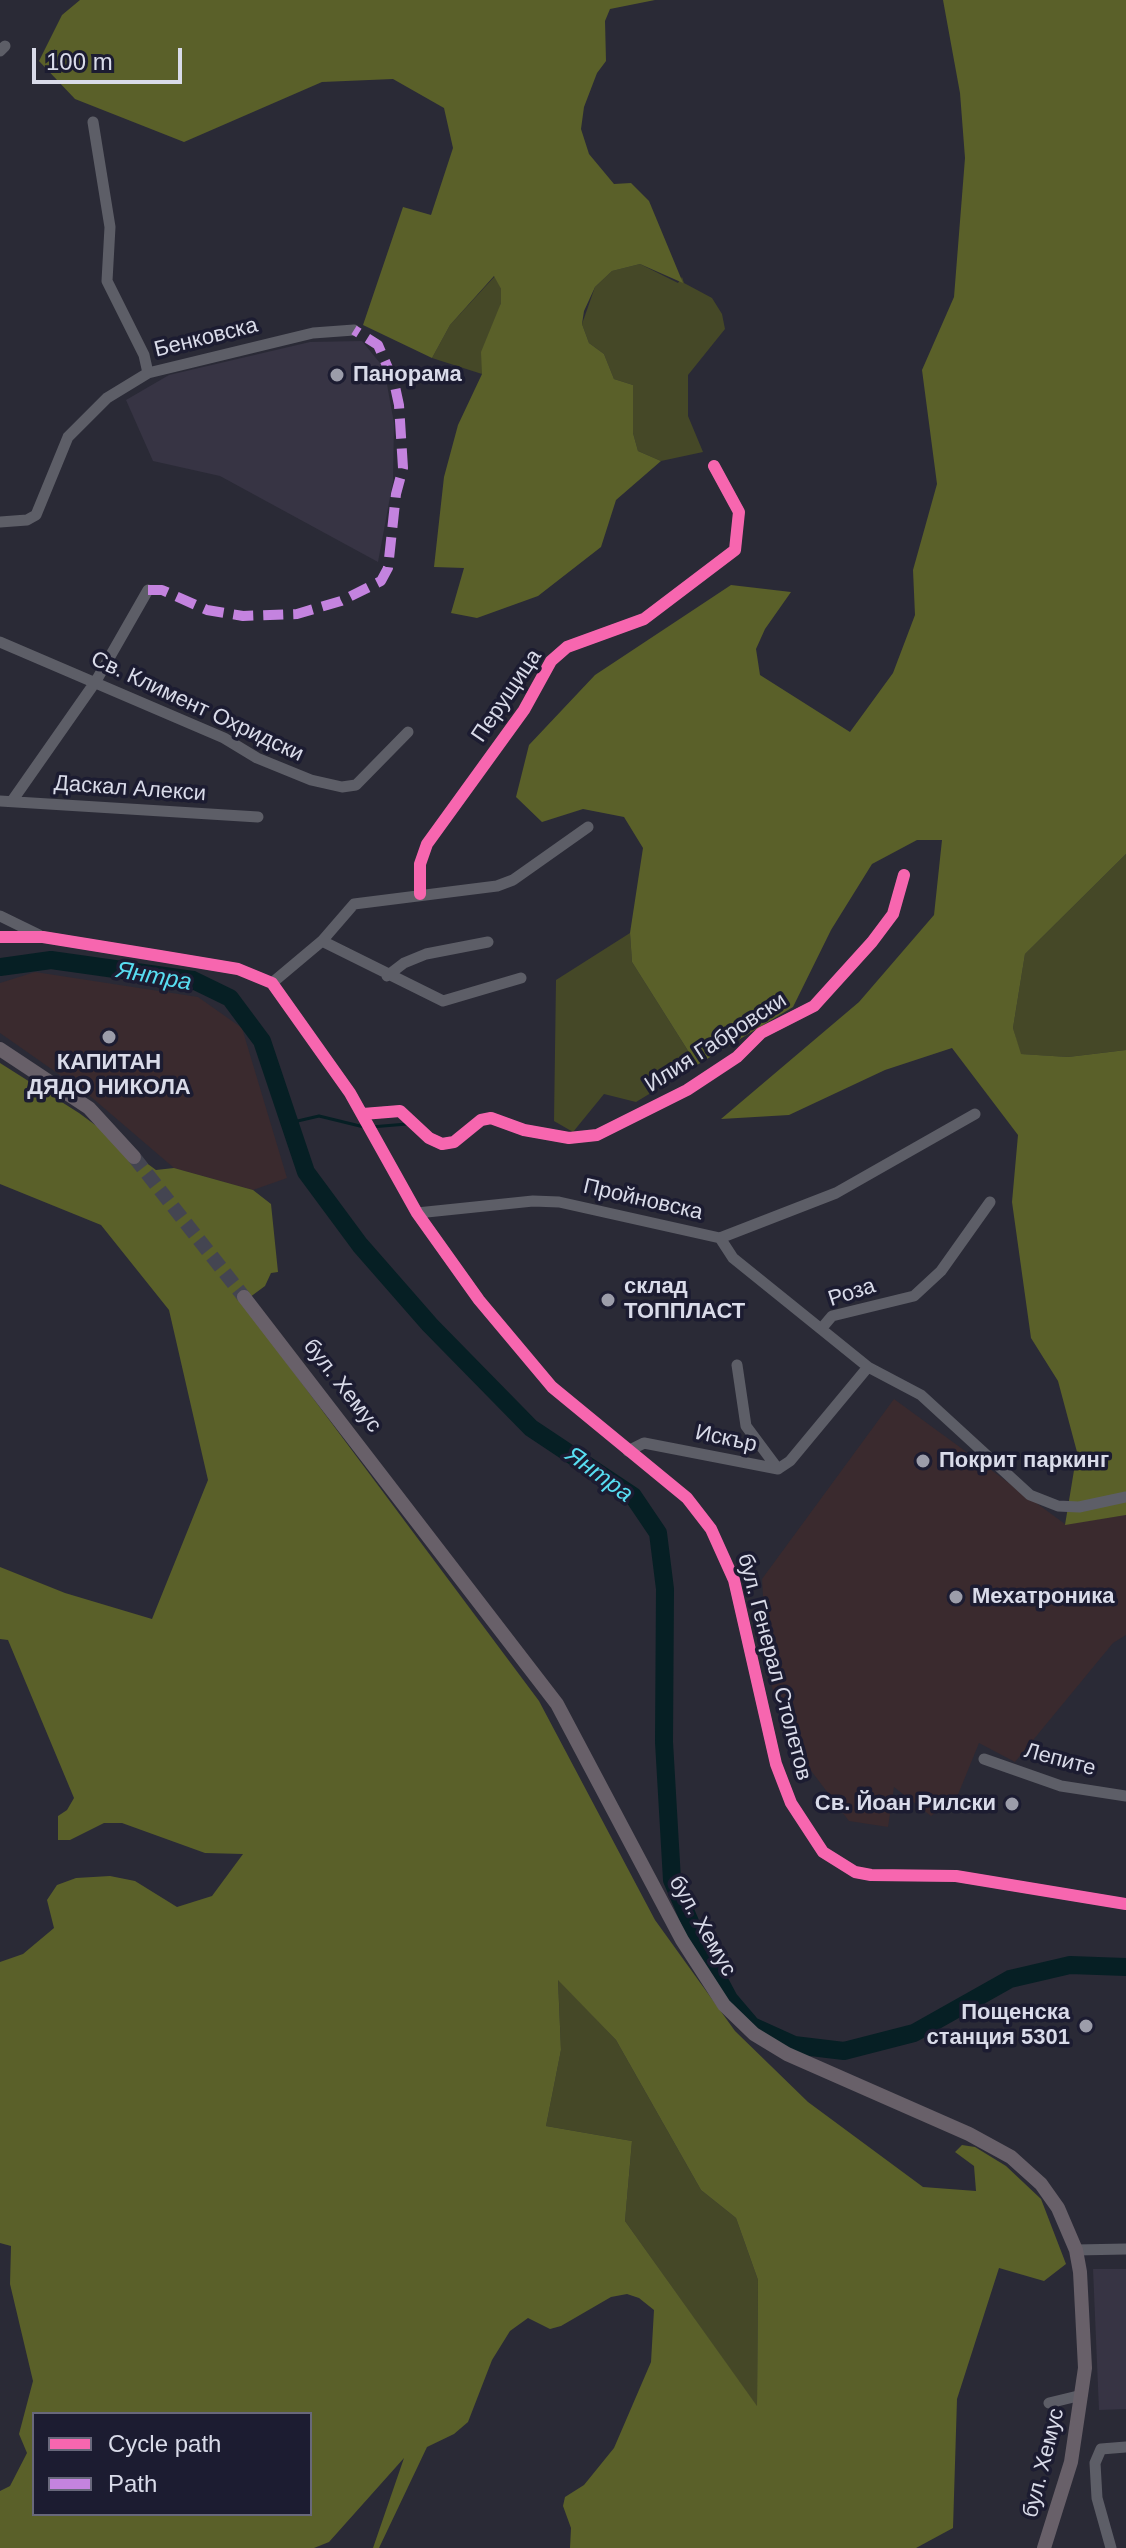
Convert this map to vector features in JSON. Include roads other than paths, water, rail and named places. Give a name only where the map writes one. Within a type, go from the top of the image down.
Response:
[{"type":"main road","points":[[0,1049],[89,1108],[134,1157]]},
{"type":"main road","name":"бул. Хемус","points":[[244,1297],[557,1704],[682,1940],[724,2005],[754,2034],[787,2054],[969,2134],[1011,2157],[1041,2184],[1058,2208],[1084,2250],[1085,2329],[1082,2395],[1071,2462],[1044,2548]]},
{"type":"street","points":[[93,122],[110,227],[107,281],[144,355],[148,373]]},
{"type":"street","name":"Бенковска","points":[[0,522],[27,520],[36,515],[68,437],[107,398],[148,373],[313,333],[354,330]]},
{"type":"street","name":"Перущица","points":[[420,894],[420,864],[427,844],[524,710],[551,661],[567,647],[644,619],[735,550],[739,512],[714,466]]},
{"type":"street","points":[[6,801],[96,681],[148,590]]},
{"type":"street","name":"Св. Климент Охридски","points":[[0,642],[224,738],[257,758],[311,780],[342,787],[356,785],[367,778],[408,732]]},
{"type":"street","name":"Даскал Алекси","points":[[6,801],[258,817]]},
{"type":"street","points":[[272,983],[322,941],[354,904],[497,886],[513,880],[588,827]]},
{"type":"street","name":"Илия Габровски","points":[[365,1117],[400,1111],[408,1114],[429,1138],[442,1144],[454,1142],[481,1120],[491,1118],[524,1130],[569,1138],[597,1135],[687,1090],[737,1057],[761,1033],[814,1006],[893,914],[904,875]]},
{"type":"street","points":[[0,916],[43,937]]},
{"type":"street","points":[[0,937],[43,937],[238,969],[272,983],[365,1117]]},
{"type":"street","points":[[322,941],[387,976],[443,1001],[521,978]]},
{"type":"street","points":[[387,976],[404,963],[426,954],[488,942]]},
{"type":"street","name":"Пройновска","points":[[417,1213],[533,1201],[559,1202],[720,1238],[836,1193],[975,1114]]},
{"type":"street","name":"бул. Генерал Столетов","points":[[365,1117],[417,1213],[479,1300],[536,1371],[687,1498],[720,1545],[734,1580],[776,1764],[791,1803],[823,1852],[855,1872],[871,1875],[956,1876],[1126,1904]]},
{"type":"street","name":"Роза","points":[[720,1238],[733,1258],[821,1329],[832,1316],[914,1296],[941,1271],[990,1202]]},
{"type":"street","points":[[821,1329],[868,1367],[921,1395],[1030,1495],[1042,1501],[1079,1507],[1126,1497]]},
{"type":"street","points":[[737,1365],[746,1426],[778,1469]]},
{"type":"street","name":"Искър","points":[[628,1451],[644,1443],[778,1469],[790,1461],[868,1367]]},
{"type":"street","name":"Лепите","points":[[984,1759],[1061,1786],[1126,1796]]},
{"type":"street","points":[[1084,2250],[1126,2249]]},
{"type":"street","points":[[1054,2401],[1082,2395]]},
{"type":"street","points":[[1111,2548],[1097,2498],[1095,2463],[1101,2449],[1126,2447]]},
{"type":"waterway","name":"Янтра","points":[[0,967],[51,960],[193,980],[230,998],[262,1041],[306,1172],[360,1245],[430,1325],[531,1428],[633,1496],[658,1533],[665,1589],[664,1742],[672,1880],[699,1943],[729,1999],[752,2026],[794,2045],[844,2051],[914,2033],[1010,1979],[1070,1965],[1126,1967]]},
{"type":"waterway","points":[[289,1123],[319,1116],[364,1127]]},
{"type":"waterway","points":[[371,1127],[407,1124]]},
{"type":"tunnel","points":[[134,1157],[244,1297]]},
{"type":"place","name":"Панорама","points":[[337,375]]},
{"type":"place","name":"КАПИТАН ДЯДО НИКОЛА","points":[[109,1037]]},
{"type":"place","name":"склад ТОППЛАСТ","points":[[608,1300]]},
{"type":"place","name":"Покрит паркинг","points":[[923,1461]]},
{"type":"place","name":"Мехатроника","points":[[956,1597]]},
{"type":"place","name":"Св. Йоан Рилски","points":[[1012,1804]]},
{"type":"place","name":"Пощенска станция 5301","points":[[1086,2026]]}]
